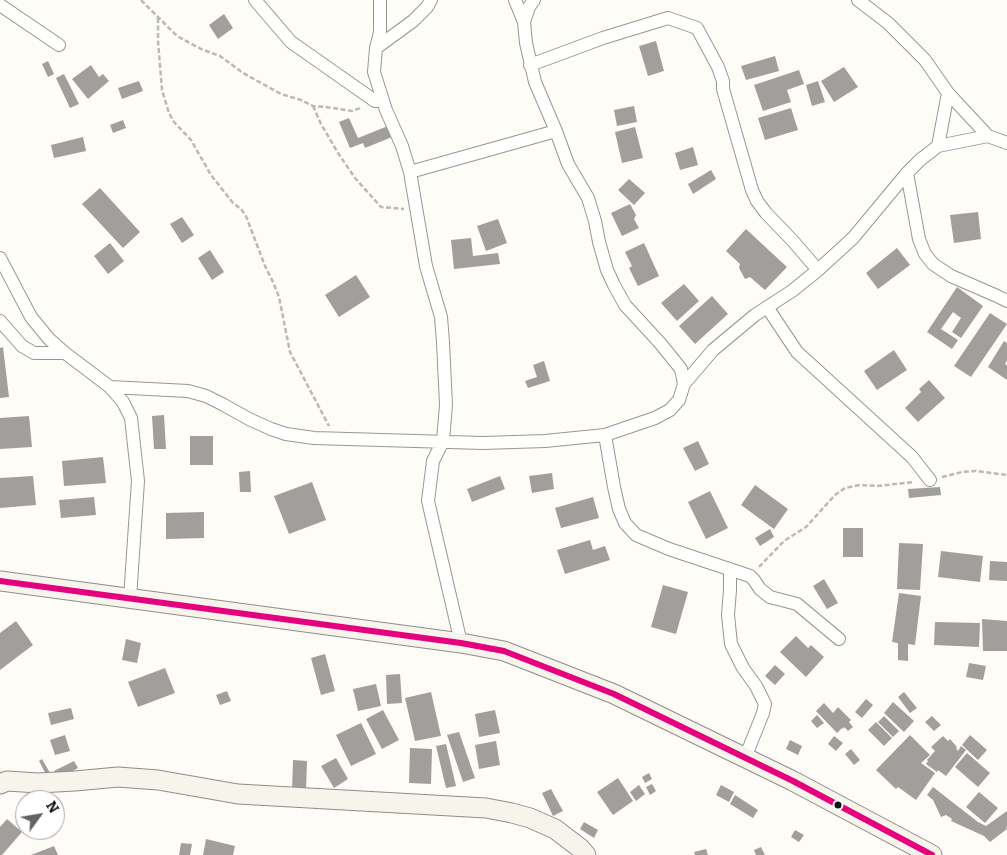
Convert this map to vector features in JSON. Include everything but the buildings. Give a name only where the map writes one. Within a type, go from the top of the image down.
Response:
[{"type":"street","points":[[255,0],[291,42],[380,101]]},
{"type":"street","points":[[380,0],[380,32],[376,48],[374,72],[380,101],[402,146],[410,172],[426,266],[441,317],[444,342],[446,405],[443,441],[433,460],[428,501],[461,643]]},
{"type":"street","points":[[376,48],[413,21],[427,7],[431,0]]},
{"type":"street","points":[[515,0],[524,22],[534,82],[556,131],[568,164],[588,198],[607,270],[625,304],[682,369],[684,384]]},
{"type":"street","points":[[524,22],[529,7],[534,0]]},
{"type":"street","points":[[858,0],[888,23],[924,60],[948,94],[988,136],[1007,143]]},
{"type":"street","points":[[0,5],[59,45]]},
{"type":"street","points":[[530,65],[603,38],[668,18],[697,28],[718,67],[723,81],[723,89],[752,190],[757,201],[818,270]]},
{"type":"street","points":[[938,146],[948,94]]},
{"type":"street","points":[[410,172],[556,131]]},
{"type":"street","points":[[110,387],[188,391],[206,396],[271,429],[299,436],[483,443],[545,441],[605,435],[655,418],[670,410],[679,400],[684,384],[713,350],[755,315],[792,291],[853,238],[920,160],[938,146],[988,136]]},
{"type":"street","points":[[907,174],[919,239],[925,254],[933,264],[951,276],[1007,301]]},
{"type":"street","points":[[0,258],[32,317],[49,339],[110,387],[124,402],[131,418],[138,481],[130,598]]},
{"type":"street","points":[[767,307],[797,352],[912,457],[930,480]]},
{"type":"street","points":[[0,321],[22,346],[34,353],[65,353]]},
{"type":"street","points":[[605,435],[620,509],[625,523],[636,535],[661,546],[750,576],[760,589],[770,597],[797,604],[838,639]]},
{"type":"street","points":[[730,569],[728,615],[731,644],[765,704],[745,758]]},
{"type":"street","points":[[0,581],[461,643],[504,651],[614,694],[793,781],[932,855]]},
{"type":"street","points":[[2,780],[47,783],[118,777],[158,780],[238,794],[486,808],[512,812],[555,829],[580,848],[586,855]]},
{"type":"path","points":[[141,0],[177,36],[201,50],[220,56],[243,73],[281,94],[313,106],[352,111],[380,101]]},
{"type":"path","points":[[158,18],[162,90],[169,113],[174,122],[191,140],[210,174],[246,216],[279,297],[290,352],[336,438]]},
{"type":"path","points":[[313,106],[321,124],[342,159],[355,178],[381,207],[416,210]]},
{"type":"path","points":[[750,576],[784,541],[806,527],[845,488],[860,485],[877,486],[930,480],[962,472],[976,471],[1007,476]]},
{"type":"transit line","points":[[0,581],[461,643],[504,651],[614,694],[793,781],[932,855]]}]
